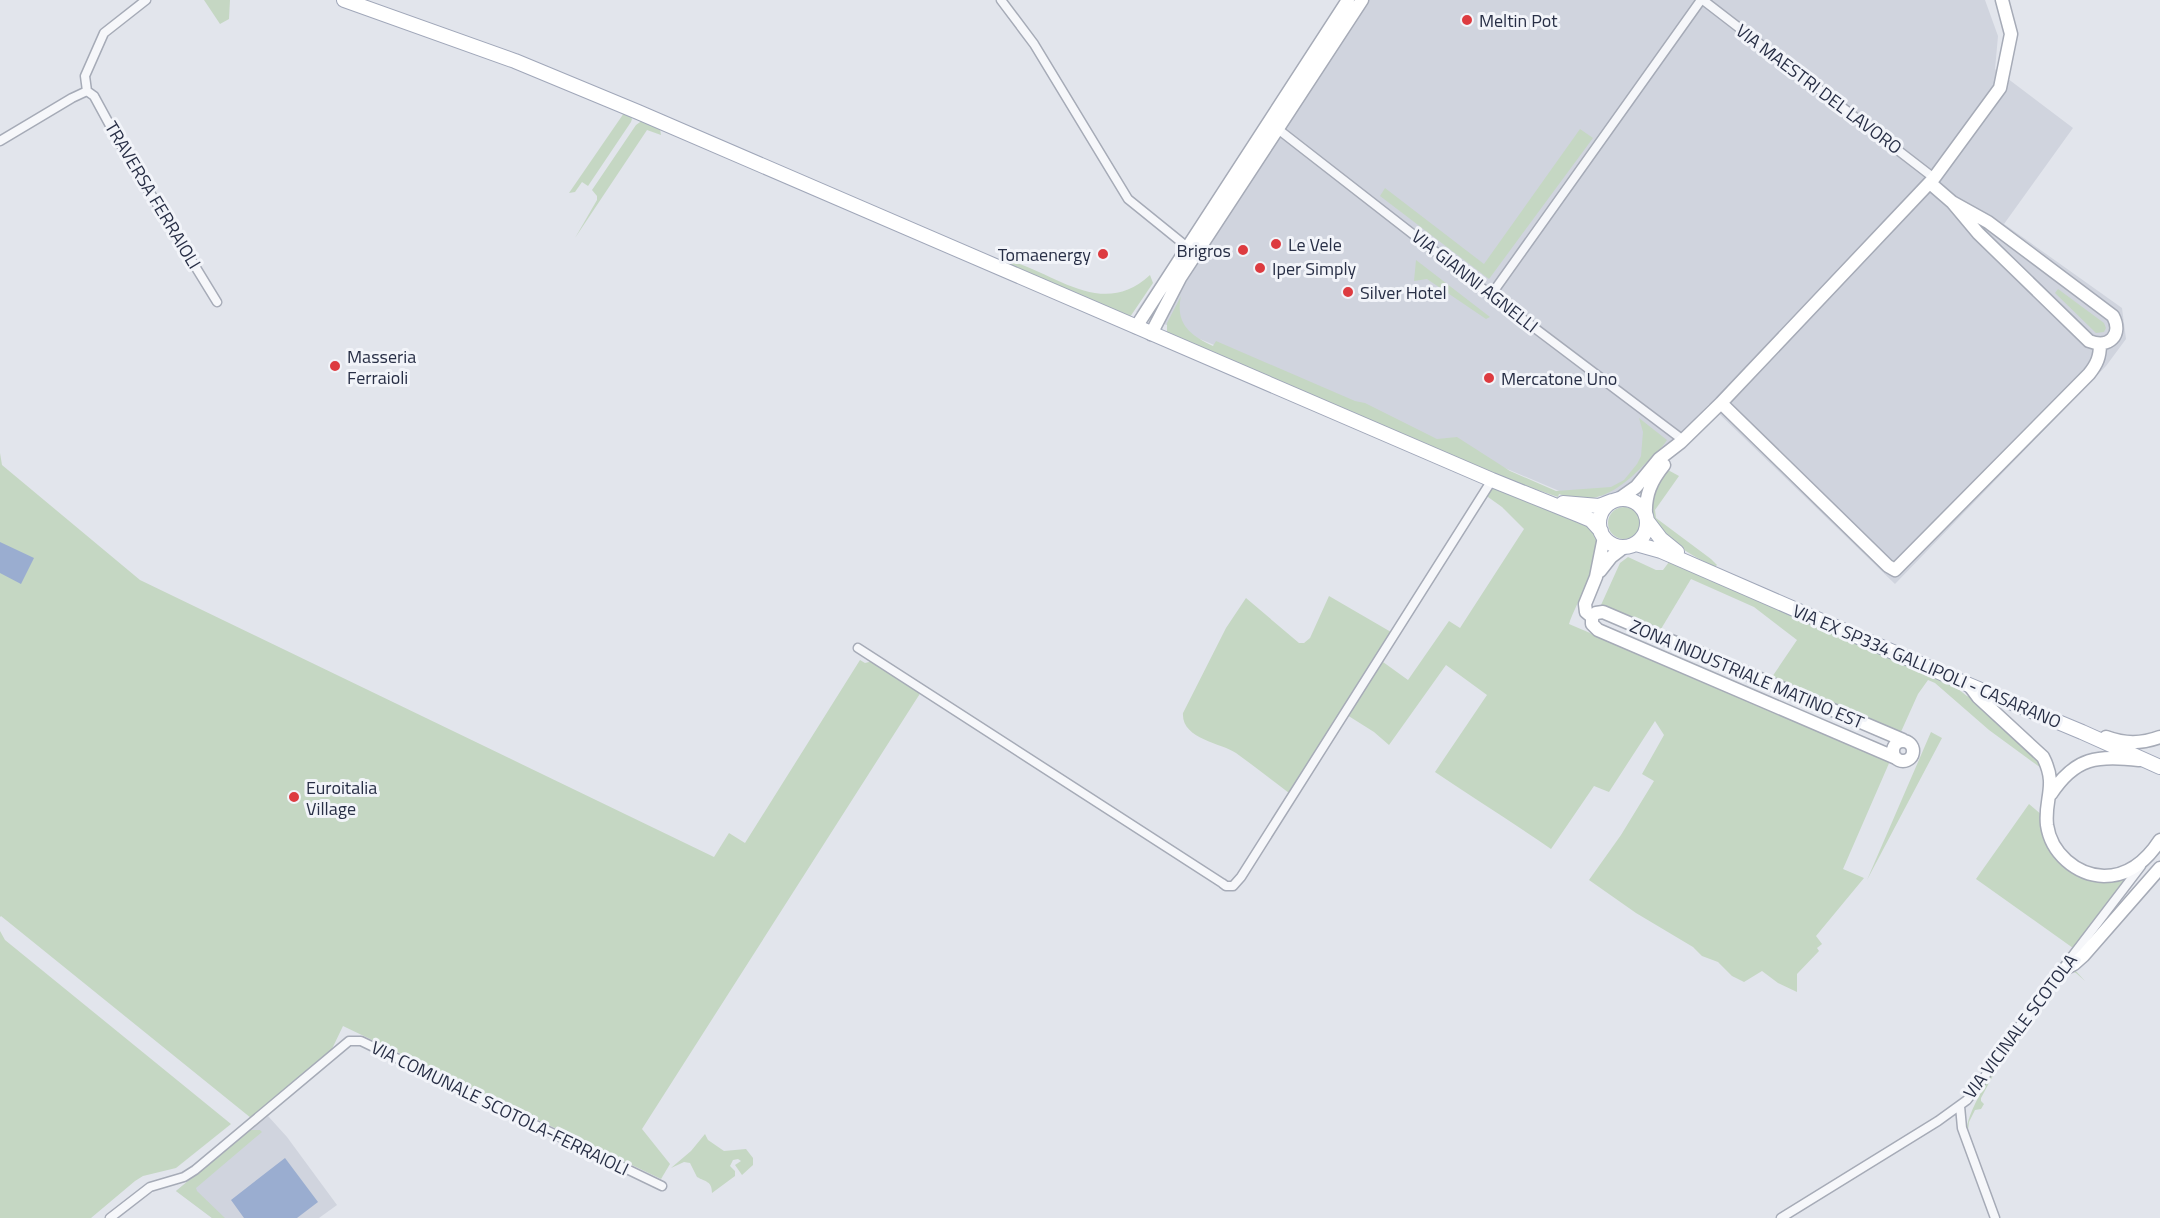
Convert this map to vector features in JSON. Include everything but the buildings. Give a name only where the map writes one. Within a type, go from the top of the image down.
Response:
[{"type":"main road","points":[[344,0],[515,62],[638,112],[1492,480],[1591,520],[1612,544],[1630,545],[1645,535],[1647,519],[1640,505],[1635,502],[1617,500],[1599,506],[1588,506],[1543,500]]},
{"type":"main road","points":[[1602,534],[1599,523],[1602,512],[1617,500]]},
{"type":"main road","name":"VIA EX SP334 GALLIPOLI - CASARANO","points":[[1647,519],[1661,539],[1693,565]]},
{"type":"main road","name":"VIA EX SP334 GALLIPOLI - CASARANO","points":[[1630,545],[1653,547],[2160,767]]},
{"type":"street","points":[[0,141],[87,91],[85,76],[104,33],[146,0]]},
{"type":"street","points":[[1001,0],[1034,44],[1128,199],[1192,250]]},
{"type":"street","points":[[1274,125],[1348,0]]},
{"type":"street","points":[[1136,327],[1192,250],[1274,125],[1362,0]]},
{"type":"street","points":[[1491,295],[1702,0]]},
{"type":"street","name":"VIA MAESTRI DEL LAVORO","points":[[1702,0],[1932,180]]},
{"type":"street","points":[[1617,500],[1636,487],[1659,459],[1682,441],[1721,402],[1932,180],[2000,88],[2011,34],[2002,0]]},
{"type":"street","name":"TRAVERSA FERRAIOLI","points":[[87,91],[94,96],[119,142],[217,302]]},
{"type":"street","name":"VIA GIANNI AGNELLI","points":[[1274,125],[1682,441]]},
{"type":"street","points":[[1932,180],[1978,233],[2088,341],[2105,344],[2112,339],[2117,323],[2113,316],[1988,222],[1952,202]]},
{"type":"street","points":[[1151,334],[1192,250]]},
{"type":"street","points":[[1721,402],[1888,566],[1895,570],[2089,374],[2097,364],[2100,344]]},
{"type":"street","points":[[1647,519],[1646,503],[1651,483],[1682,441]]},
{"type":"street","points":[[858,648],[1226,886],[1233,886],[1241,877],[1492,480]]},
{"type":"street","points":[[1596,577],[1602,534]]},
{"type":"street","points":[[1592,617],[1586,612],[1584,606],[1596,577],[1611,557],[1630,545]]},
{"type":"street","name":"ZONA INDUSTRIALE MATINO EST","points":[[1896,758],[1594,628],[1592,617],[1596,613],[1603,612],[1903,740]]},
{"type":"street","points":[[1677,664],[1685,646]]},
{"type":"street","points":[[1969,685],[1978,697],[2043,757],[2048,767],[2051,784],[2047,824],[2051,840],[2066,861],[2075,868],[2096,876],[2122,873],[2143,863],[2160,840]]},
{"type":"street","points":[[1807,719],[1815,703]]},
{"type":"street","points":[[2082,732],[2094,732],[2120,742],[2132,743],[2160,737]]},
{"type":"street","points":[[1903,740],[1912,745],[1913,754],[1906,761],[1896,758],[1894,745],[1903,740]]},
{"type":"street","points":[[2050,795],[2061,779],[2085,761],[2124,758],[2143,760]]},
{"type":"street","name":"VIA VICINALE SCOTOLA","points":[[1781,1218],[1960,1106],[1980,1084],[2009,1040],[2143,863]]},
{"type":"street","points":[[2061,971],[2083,956],[2160,868]]},
{"type":"street","name":"VIA COMUNALE SCOTOLA-FERRAIOLI","points":[[110,1218],[130,1200],[150,1187],[184,1177],[195,1170],[349,1041],[361,1041],[662,1186]]},
{"type":"street","points":[[1960,1106],[1962,1128],[1995,1218]]},
{"type":"shaded area","points":[[1343,0],[1985,0],[1998,36],[1995,69],[2073,128],[2004,224],[2122,308],[2126,339],[2106,366],[1895,584],[1709,404],[1628,486],[1607,496],[1571,496],[1136,312]]},
{"type":"shaded area","points":[[268,1116],[287,1137],[337,1205],[319,1218],[212,1218],[176,1191]]},
{"type":"green space","points":[[204,0],[230,0],[229,19],[220,24]]},
{"type":"green space","points":[[624,113],[630,115],[631,122],[588,186],[582,182],[575,192],[569,193]]},
{"type":"green space","points":[[643,120],[660,129],[661,135],[647,130],[575,238],[597,200],[592,190],[636,125]]},
{"type":"green space","points":[[1580,129],[1593,138],[1489,279],[1380,196],[1385,188],[1484,264]]},
{"type":"green space","points":[[1005,259],[1078,289],[1096,293],[1114,293],[1132,288],[1150,275],[1153,283],[1130,317],[1002,263]]},
{"type":"green space","points":[[1416,260],[1490,317],[1486,319],[1427,279],[1414,281]]},
{"type":"green space","points":[[2058,289],[2104,323],[2106,328],[2104,332],[2096,333],[2055,293]]},
{"type":"green space","points":[[1181,296],[1182,321],[1191,333],[1205,342],[1213,346],[1216,341],[1355,401],[1365,403],[1437,439],[1457,437],[1510,471],[1556,491],[1611,487],[1624,480],[1641,456],[1643,432],[1639,418],[1667,440],[1628,480],[1608,493],[1585,499],[1559,494],[1558,497],[1503,478],[1167,333],[1167,323]]},
{"type":"green space","name":"Euroitalia Village","points":[[0,453],[2,465],[140,580],[714,857],[729,833],[745,843],[860,660],[865,663],[873,661],[921,692],[642,1129],[670,1164],[661,1179],[343,1026],[331,1051],[251,1118],[0,917]]},
{"type":"green space","points":[[1668,470],[1679,476],[1655,510],[1656,518],[1711,559],[1717,565],[1715,567],[1681,548],[1660,529],[1653,518],[1649,506],[1651,493]]},
{"type":"green space","points":[[1493,487],[1595,528],[1597,552],[1594,565],[1569,624],[1890,761],[1843,869],[1864,878],[1816,936],[1822,944],[1817,948],[1819,951],[1797,974],[1797,992],[1778,983],[1762,971],[1744,982],[1732,976],[1718,962],[1702,956],[1693,947],[1636,913],[1589,880],[1621,835],[1654,781],[1642,774],[1664,735],[1655,721],[1609,792],[1594,786],[1551,849],[1435,772],[1487,695],[1446,665],[1389,745],[1374,732],[1347,715],[1389,649],[1383,662],[1408,680],[1449,621],[1460,628],[1524,529],[1502,507],[1485,497],[1489,489]]},
{"type":"green space","points":[[1624,507],[1635,512],[1640,523],[1635,534],[1624,539],[1613,534],[1608,523],[1613,512]]},
{"type":"green space","points":[[1628,557],[1656,570],[1663,570],[1669,562],[1954,686],[1977,700],[2043,763],[2047,789],[2041,768],[1989,730],[1935,683],[1928,680],[1918,694],[1900,734],[1772,677],[1797,640],[1754,607],[1691,579],[1661,629],[1601,605],[1620,563]]},
{"type":"green space","points":[[1329,596],[1391,632],[1289,793],[1236,753],[1203,739],[1188,729],[1183,713],[1226,628],[1246,598],[1299,643],[1304,643],[1310,638]]},
{"type":"green space","points":[[1931,732],[1942,738],[1867,880]]},
{"type":"green space","points":[[2029,804],[2043,816],[2072,872],[2127,877],[2073,948],[1976,879]]},
{"type":"green space","points":[[0,931],[5,940],[231,1124],[176,1168],[143,1176],[135,1181],[91,1218],[0,1218]]},
{"type":"green space","points":[[2070,972],[2005,1053],[1981,1098],[1984,1104],[1981,1109],[1975,1110],[1969,1122],[1968,1130],[1999,1218],[1967,1131],[1970,1117],[1993,1071],[2010,1044],[2047,995]]},
{"type":"green space","points":[[249,1130],[262,1132],[196,1188],[225,1218],[212,1218],[176,1191]]},
{"type":"green space","points":[[705,1134],[708,1140],[724,1151],[746,1149],[753,1158],[753,1165],[742,1175],[735,1165],[741,1161],[733,1160],[730,1166],[735,1171],[735,1176],[712,1193],[710,1184],[697,1177],[690,1163],[684,1162],[671,1168],[691,1151]]},
{"type":"water","points":[[0,542],[34,558],[21,584],[0,573]]},
{"type":"water","points":[[285,1158],[318,1202],[297,1218],[244,1218],[231,1200]]},
{"type":"place","name":"Meltin Pot","points":[[1467,20]]},
{"type":"place","name":"Le Vele","points":[[1276,244]]},
{"type":"place","name":"Brigros","points":[[1243,250]]},
{"type":"place","name":"Tomaenergy","points":[[1103,254]]},
{"type":"place","name":"Iper Simply","points":[[1260,268]]},
{"type":"place","name":"Silver Hotel","points":[[1348,292]]},
{"type":"place","name":"Masseria Ferraioli","points":[[335,366]]},
{"type":"place","name":"Mercatone Uno","points":[[1489,378]]},
{"type":"place","name":"Euroitalia Village","points":[[294,797]]}]
